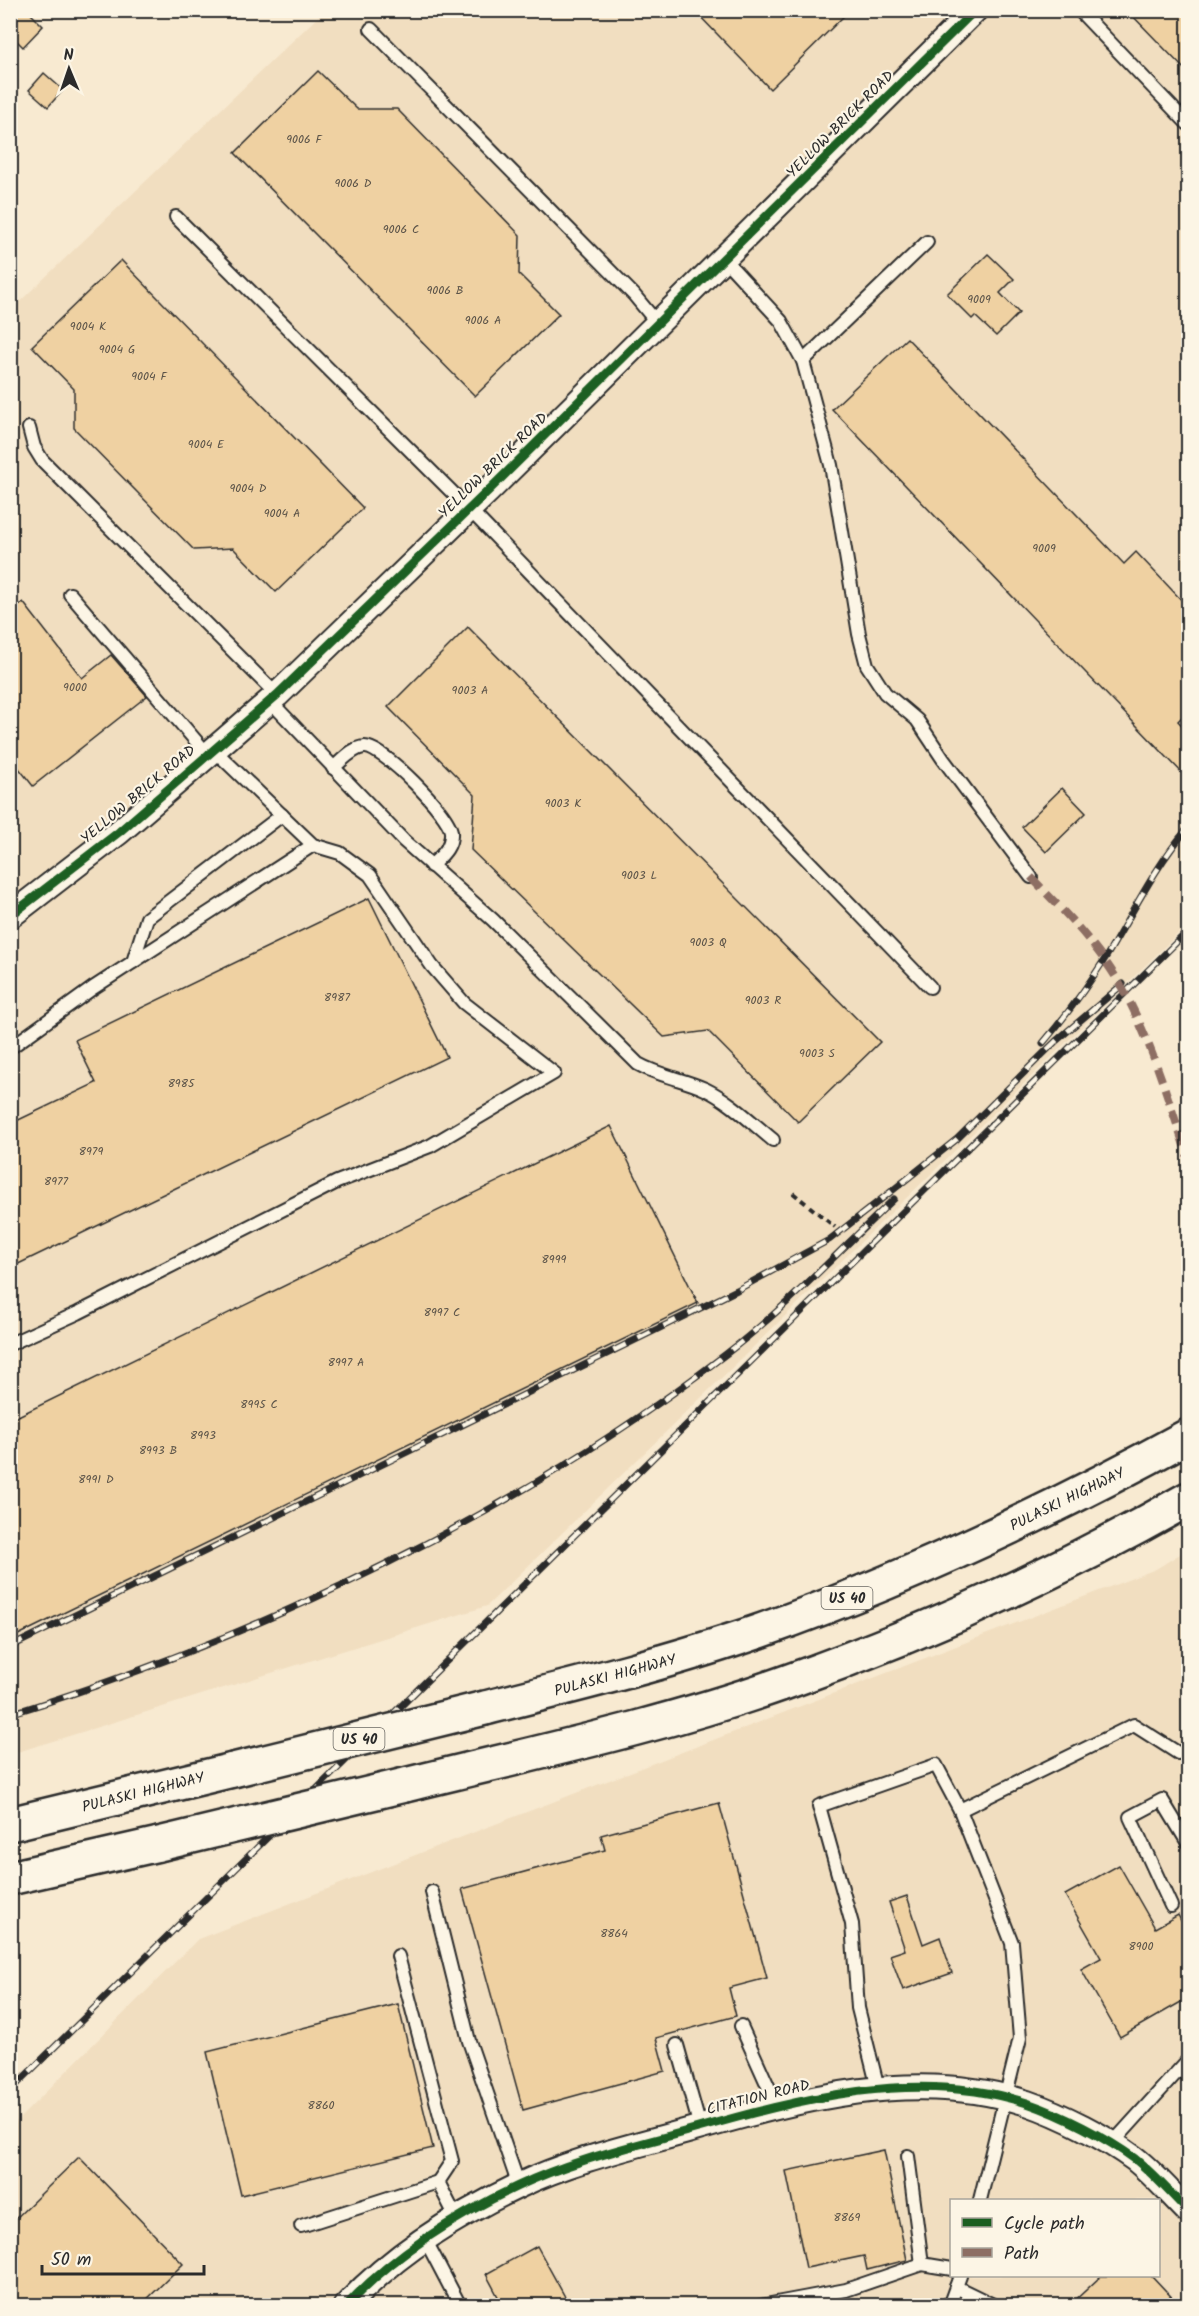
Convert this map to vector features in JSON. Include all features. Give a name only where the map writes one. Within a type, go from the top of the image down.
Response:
[{"type":"highway","name":"PULASKI HIGHWAY","points":[[10,1824],[485,1708],[677,1658],[760,1631],[868,1590],[963,1549],[1091,1488],[1188,1436]]},
{"type":"highway","points":[[10,1878],[405,1785],[670,1718],[779,1685],[888,1645],[977,1607],[1083,1557],[1188,1499]]},
{"type":"street","name":"YELLOW BRICK ROAD","points":[[10,916],[119,832],[274,698],[658,324],[975,10]]},
{"type":"street","name":"CITATION ROAD","points":[[346,2306],[365,2285],[425,2239],[519,2186],[570,2166],[700,2127],[777,2106],[833,2094],[878,2088],[930,2088],[980,2092],[1027,2103],[1076,2124],[1135,2159],[1188,2211]]},
{"type":"lane","points":[[1079,10],[1188,124]]},
{"type":"lane","points":[[371,29],[634,295],[658,324]]},
{"type":"lane","points":[[176,217],[469,509],[930,987]]},
{"type":"lane","points":[[803,361],[927,242]]},
{"type":"lane","points":[[724,259],[781,321],[803,361],[831,465],[858,634],[867,665],[885,693],[917,720],[942,759],[1031,877]]},
{"type":"lane","points":[[28,428],[34,447],[42,460],[274,698],[333,768],[431,866],[494,920],[639,1064],[651,1071],[707,1090],[730,1105],[773,1140]]},
{"type":"lane","points":[[10,1344],[78,1313],[337,1182],[430,1146],[554,1073],[464,1003],[432,966],[370,875],[340,853],[313,845],[211,753],[70,594]]},
{"type":"lane","points":[[333,768],[354,750],[364,747],[375,750],[410,779],[438,807],[452,830],[450,846],[431,866]]},
{"type":"lane","points":[[133,962],[147,918],[282,815]]},
{"type":"lane","points":[[10,1048],[133,962],[313,845]]},
{"type":"lane","points":[[960,1810],[1134,1725],[1178,1753]]},
{"type":"lane","points":[[878,2088],[858,2007],[852,1924],[819,1806],[936,1765],[960,1810],[1012,1943],[1020,2037],[980,2199]]},
{"type":"lane","points":[[1171,1906],[1130,1817],[1162,1800],[1188,1844]]},
{"type":"lane","points":[[432,1892],[470,2041],[519,2186]]},
{"type":"lane","points":[[301,2226],[438,2182],[452,2161],[398,1956]]},
{"type":"lane","points":[[741,2026],[777,2106]]},
{"type":"lane","points":[[677,2045],[700,2127]]},
{"type":"lane","points":[[1111,2145],[1188,2060]]},
{"type":"lane","points":[[908,2156],[922,2264]]},
{"type":"lane","points":[[438,2182],[457,2219]]},
{"type":"lane","points":[[425,2239],[457,2304]]},
{"type":"lane","points":[[760,2306],[846,2290],[922,2264],[950,2268]]},
{"type":"lane","points":[[948,2306],[958,2281],[995,2306]]},
{"type":"path","points":[[793,1193],[835,1227]]},
{"type":"shaded area","points":[[324,11],[1188,11],[1188,924],[487,1606],[11,1754],[11,310]]},
{"type":"shaded area","points":[[1188,1549],[1188,2305],[11,2306],[11,2127],[198,1939],[1156,1569]]},
{"type":"building","points":[[10,10],[27,10],[43,26],[23,47],[10,34]]},
{"type":"building","points":[[694,10],[850,10],[770,89]]},
{"type":"building","points":[[1127,10],[1188,10],[1188,73]]},
{"type":"building","points":[[318,71],[357,109],[397,109],[520,235],[519,274],[559,314],[475,396],[235,153]]},
{"type":"building","points":[[44,73],[63,90],[48,107],[29,90]]},
{"type":"building","points":[[988,254],[1014,279],[1000,293],[1019,313],[996,336],[975,316],[972,319],[947,294]]},
{"type":"building","points":[[121,260],[363,508],[276,592],[233,548],[194,550],[74,428],[74,389],[32,346]]},
{"type":"building","points":[[907,338],[1124,564],[1136,552],[1188,607],[1188,711],[1178,721],[1188,732],[1188,779],[832,409]]},
{"type":"building","points":[[23,602],[82,678],[111,655],[147,696],[33,786],[10,757],[10,613]]},
{"type":"building","points":[[468,627],[880,1042],[798,1122],[708,1031],[664,1037],[471,850],[475,795],[388,707]]},
{"type":"building","points":[[1062,788],[1086,813],[1046,852],[1022,827]]},
{"type":"building","points":[[369,898],[447,1057],[10,1268],[10,1124],[96,1083],[75,1040]]},
{"type":"building","points":[[611,1126],[698,1303],[10,1639],[10,1420]]},
{"type":"building","points":[[719,1803],[767,1978],[729,1988],[736,2016],[656,2038],[665,2071],[523,2110],[462,1889],[605,1850],[601,1835]]},
{"type":"building","points":[[1119,1865],[1155,1928],[1178,1915],[1188,1934],[1188,1998],[1120,2037],[1081,1969],[1101,1958],[1065,1895]]},
{"type":"building","points":[[907,1896],[923,1944],[940,1937],[952,1973],[903,1990],[890,1955],[905,1950],[889,1902]]},
{"type":"building","points":[[398,2004],[433,2148],[241,2195],[207,2052]]},
{"type":"building","points":[[884,2150],[907,2260],[867,2270],[864,2256],[806,2268],[786,2171]]},
{"type":"building","points":[[79,2157],[183,2264],[140,2306],[10,2306],[10,2224]]},
{"type":"building","points":[[537,2246],[570,2306],[503,2306],[486,2274]]},
{"type":"building","points":[[1100,2277],[1153,2277],[1180,2306],[1069,2306]]},
{"type":"railway","points":[[1043,1043],[1068,1012],[1106,957],[1154,874],[1188,828]]},
{"type":"railway","points":[[10,2091],[1188,931]]},
{"type":"railway","points":[[10,1647],[737,1290],[829,1240],[957,1139],[1056,1041],[1123,984]]},
{"type":"railway","points":[[10,1714],[104,1683],[198,1648],[292,1608],[384,1565],[562,1466],[646,1412],[726,1354],[791,1298],[894,1199]]},
{"type":"marked path","points":[[1031,877],[1091,942],[1121,986],[1150,1048],[1188,1157]]},
{"type":"cycle path","points":[[10,916],[119,832],[277,695],[489,490],[975,10]]},
{"type":"cycle path","points":[[346,2306],[384,2270],[426,2238],[471,2210],[539,2177],[603,2154],[732,2118],[816,2098],[858,2091],[943,2088],[985,2093],[1027,2103],[1083,2127],[1135,2159],[1188,2211]]}]
